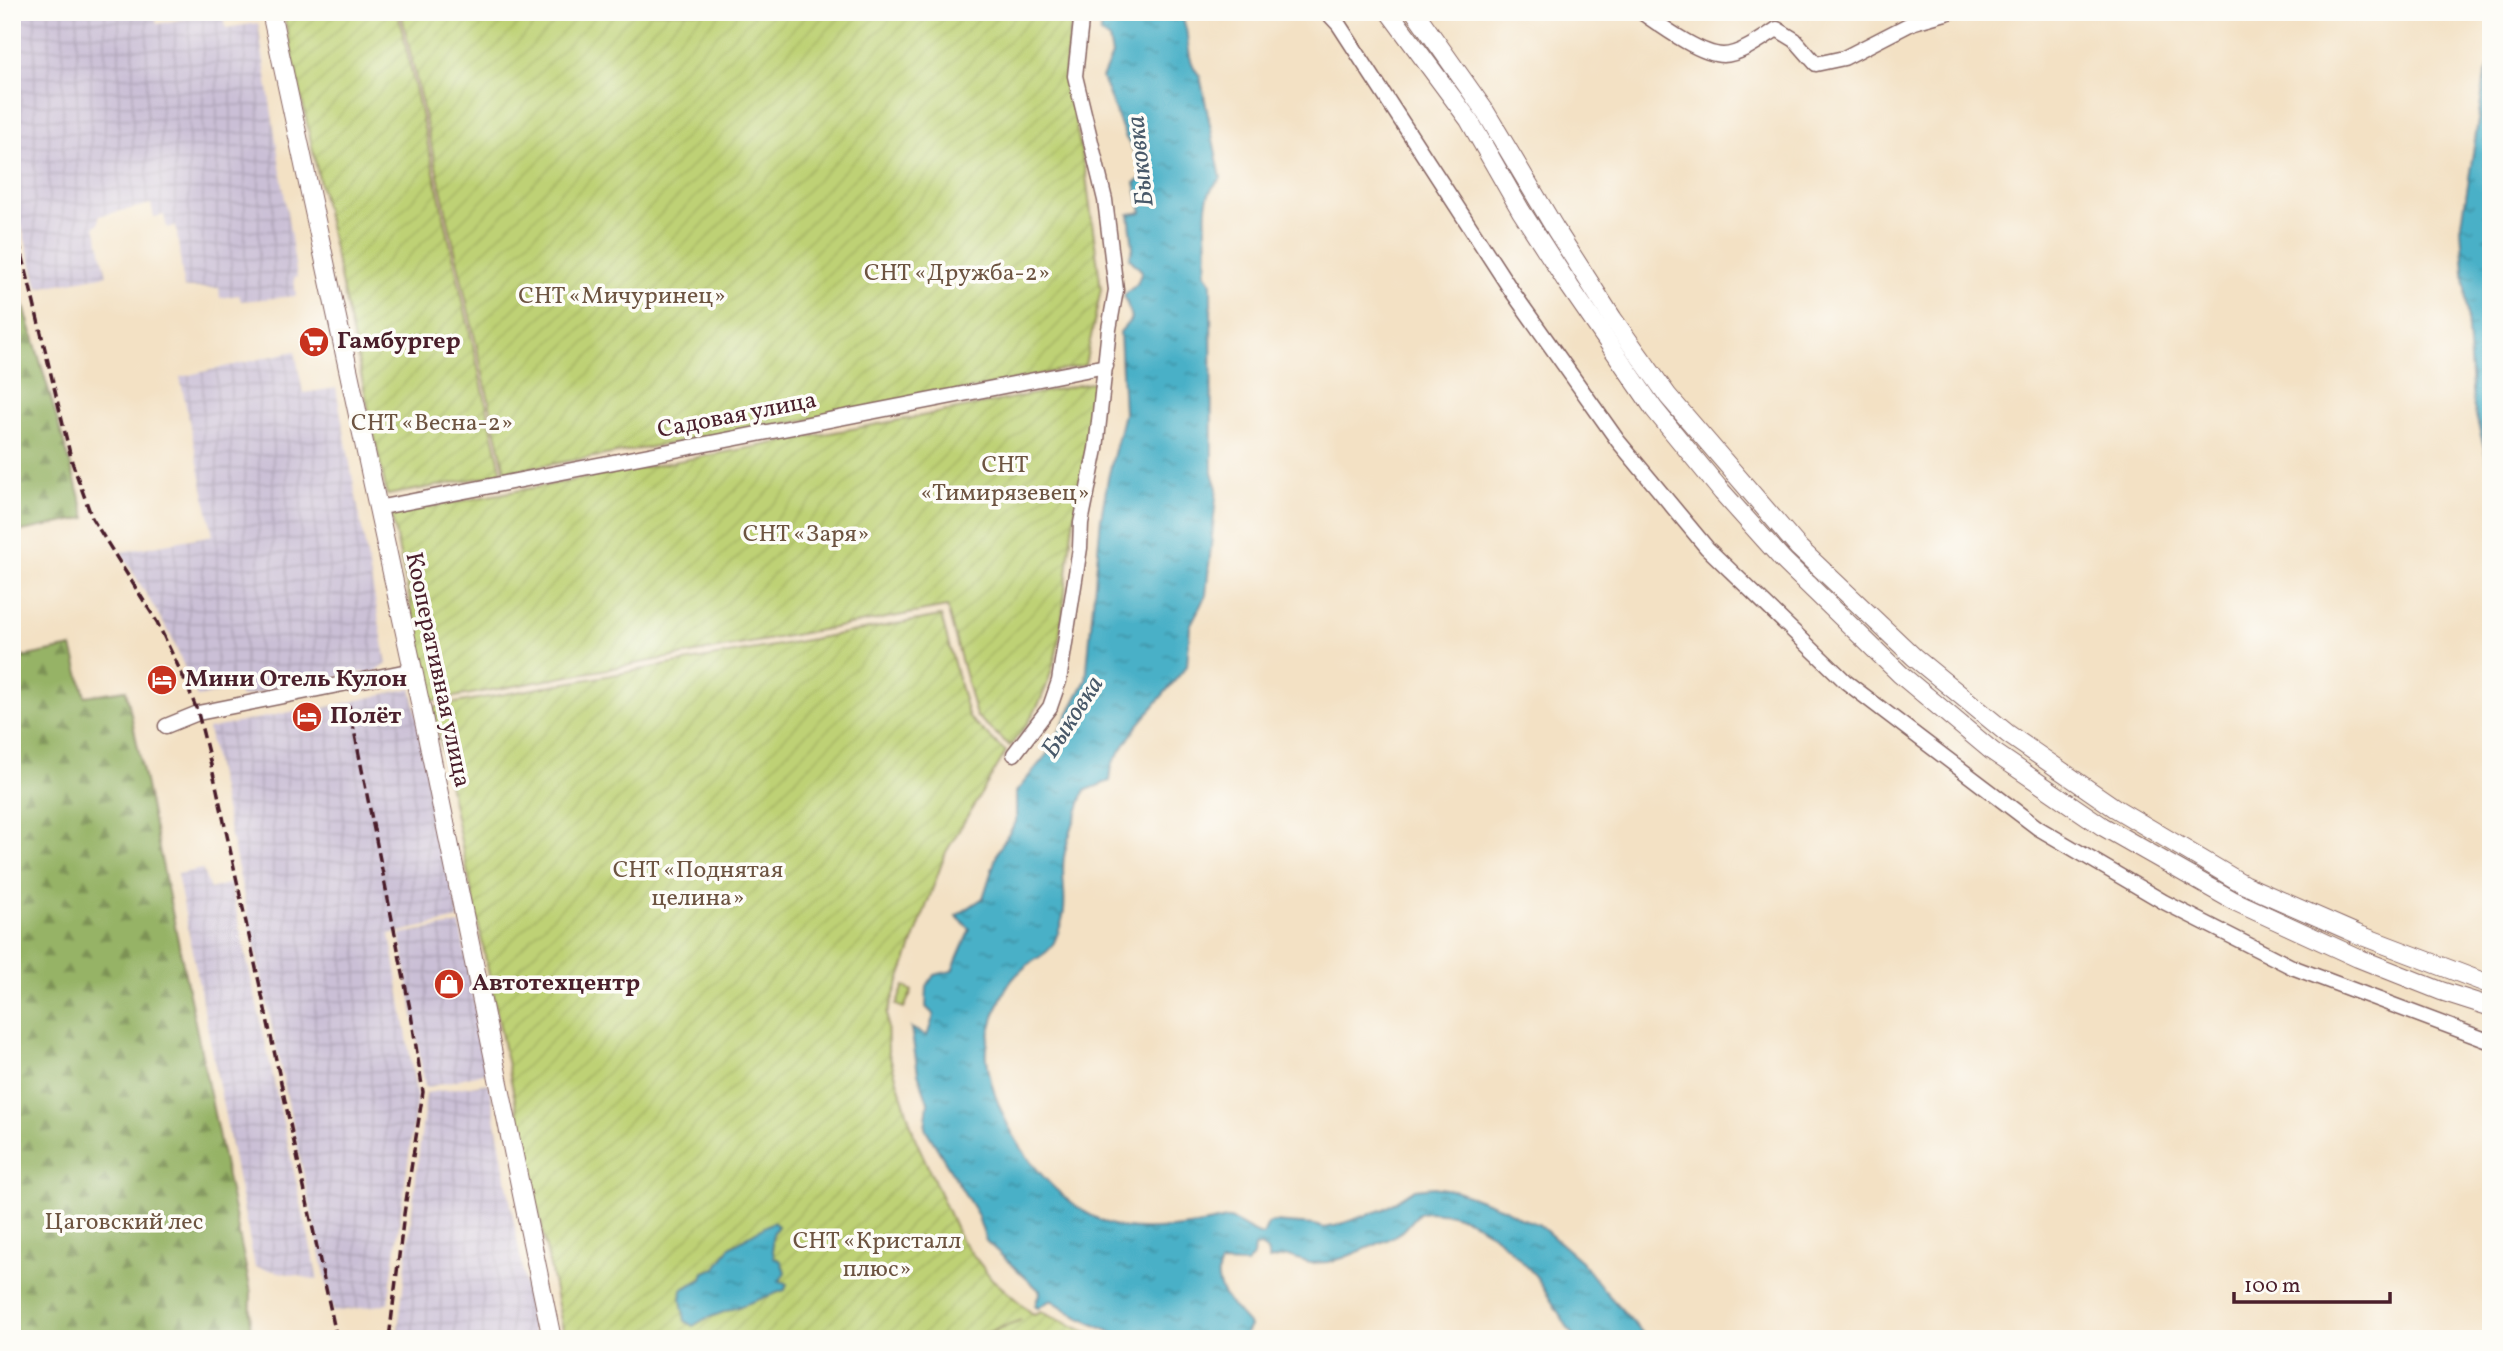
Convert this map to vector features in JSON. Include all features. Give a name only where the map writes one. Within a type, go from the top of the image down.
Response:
[{"type":"main road","name":"Кооперативная улица","points":[[271,12],[552,1339]]},
{"type":"main road","points":[[1389,12],[1469,120],[1549,255],[1654,410],[1783,560],[1900,674],[1992,751],[2102,826],[2234,901],[2358,958],[2441,991],[2491,1007]]},
{"type":"main road","points":[[1415,12],[1485,111],[1556,230],[1668,396],[1799,548],[1914,657],[2007,734],[2115,808],[2245,885],[2357,934],[2491,985]]},
{"type":"street","points":[[1014,754],[1050,707],[1059,681],[1080,548],[1081,523],[1096,449],[1116,290],[1105,200],[1075,76],[1082,12]]},
{"type":"street","points":[[1327,12],[1339,25],[1511,290],[1618,442],[1707,548],[1846,682],[2038,828],[2164,902],[2292,967],[2491,1042]]},
{"type":"street","points":[[1641,12],[1692,45],[1723,55],[1750,46],[1777,29],[1795,40],[1816,64],[1844,58],[1914,22],[1949,12]]},
{"type":"street","name":"Садовая улица","points":[[377,508],[1106,366]]},
{"type":"street","points":[[166,726],[198,713],[412,670]]},
{"type":"shaded area","points":[[12,12],[154,12],[157,24],[221,12],[226,28],[258,23],[297,277],[294,278],[296,296],[241,301],[239,295],[220,298],[219,288],[184,288],[176,226],[167,228],[164,215],[154,217],[151,204],[99,216],[99,223],[95,226],[107,275],[38,288],[12,190]]},
{"type":"shaded area","points":[[295,351],[303,393],[336,388],[387,664],[366,675],[364,672],[325,679],[324,676],[241,697],[238,689],[197,697],[171,636],[121,552],[213,535],[180,377]]},
{"type":"shaded area","points":[[411,688],[459,919],[390,934],[417,1098],[388,1304],[333,1312],[208,729],[314,707],[315,710]]},
{"type":"shaded area","points":[[202,869],[210,889],[230,883],[318,1280],[255,1267],[177,874]]},
{"type":"shaded area","points":[[460,924],[487,1072],[425,1088],[400,934]]},
{"type":"shaded area","points":[[489,1083],[535,1339],[397,1339],[426,1093]]},
{"type":"green space","name":"СНТ «Весна-2»","points":[[283,12],[398,12],[502,474],[387,495]]},
{"type":"green space","points":[[401,12],[1073,12],[1065,69],[1086,176],[1101,289],[1085,365],[891,406],[505,472]]},
{"type":"green space","points":[[12,265],[86,518],[12,533]]},
{"type":"green space","name":"СНТ «Заря»","points":[[1095,382],[1070,544],[1058,645],[1044,693],[1030,720],[1010,746],[976,716],[947,607],[432,701],[391,514]]},
{"type":"green space","name":"СНТ «Поднятая целина»","points":[[941,616],[969,718],[1006,752],[946,852],[887,1014],[888,1051],[915,1138],[960,1238],[992,1279],[1034,1315],[1041,1312],[1102,1339],[975,1339],[1021,1320],[970,1339],[565,1339],[433,707]]},
{"type":"green space","name":"Цаговский лес","points":[[72,647],[85,696],[126,690],[251,1292],[250,1339],[12,1339],[12,659]]},
{"type":"green space","points":[[904,986],[912,991],[904,1008],[896,1005]]},
{"type":"water","name":"Быковка","points":[[1102,12],[1178,12],[1186,27],[1194,68],[1200,76],[1221,178],[1207,200],[1205,272],[1211,283],[1212,473],[1217,488],[1206,595],[1190,626],[1187,666],[1137,726],[1112,764],[1110,781],[1084,791],[1064,857],[1064,910],[1053,945],[1010,982],[995,1015],[989,1034],[987,1059],[1000,1108],[1012,1133],[1044,1177],[1085,1212],[1119,1227],[1166,1229],[1229,1219],[1263,1235],[1268,1224],[1273,1222],[1323,1228],[1335,1226],[1384,1209],[1415,1189],[1434,1187],[1457,1191],[1538,1224],[1582,1262],[1648,1339],[1575,1339],[1535,1275],[1493,1234],[1469,1220],[1451,1214],[1429,1212],[1419,1213],[1404,1230],[1387,1240],[1328,1262],[1310,1263],[1288,1256],[1269,1260],[1267,1252],[1261,1246],[1254,1247],[1253,1256],[1247,1264],[1221,1263],[1218,1281],[1221,1289],[1250,1326],[1244,1337],[1126,1339],[1078,1317],[1051,1300],[1038,1308],[1035,1306],[1040,1291],[986,1241],[977,1214],[925,1128],[928,1102],[918,1073],[911,1028],[927,1036],[934,1015],[926,1007],[927,986],[934,975],[952,971],[970,929],[956,916],[983,898],[998,851],[1016,822],[1016,792],[1048,753],[1086,680],[1101,518],[1124,413],[1120,332],[1132,318],[1124,295],[1137,284],[1142,271],[1129,258],[1133,248],[1129,214],[1142,212],[1135,183],[1145,176],[1142,165],[1126,138],[1102,78],[1112,55],[1109,39],[1100,33]]},
{"type":"water","points":[[2491,61],[2491,475],[2473,404],[2461,229],[2485,76]]},
{"type":"water","points":[[773,1222],[778,1226],[772,1237],[774,1257],[781,1261],[785,1272],[780,1281],[787,1284],[785,1290],[705,1319],[693,1326],[685,1321],[682,1289],[702,1279],[704,1272],[716,1268],[730,1247]]},
{"type":"railway","points":[[12,212],[72,462],[92,518],[157,622],[198,713],[337,1339]]},
{"type":"railway","points":[[349,705],[411,1014],[423,1092],[404,1214],[389,1339]]},
{"type":"place","name":"Гамбургер","points":[[314,342]]},
{"type":"place","name":"Мини Отель Кулон","points":[[162,680]]},
{"type":"place","name":"Полёт","points":[[307,717]]},
{"type":"place","name":"Автотехцентр","points":[[449,984]]},
{"type":"park label","name":"СНТ «Дружба-2»","points":[[957,274]]},
{"type":"park label","name":"СНТ «Мичуринец»","points":[[622,297]]},
{"type":"park label","name":"СНТ «Тимирязевец»","points":[[1005,480]]},
{"type":"park label","name":"СНТ «Кристалл плюс»","points":[[877,1256]]}]
